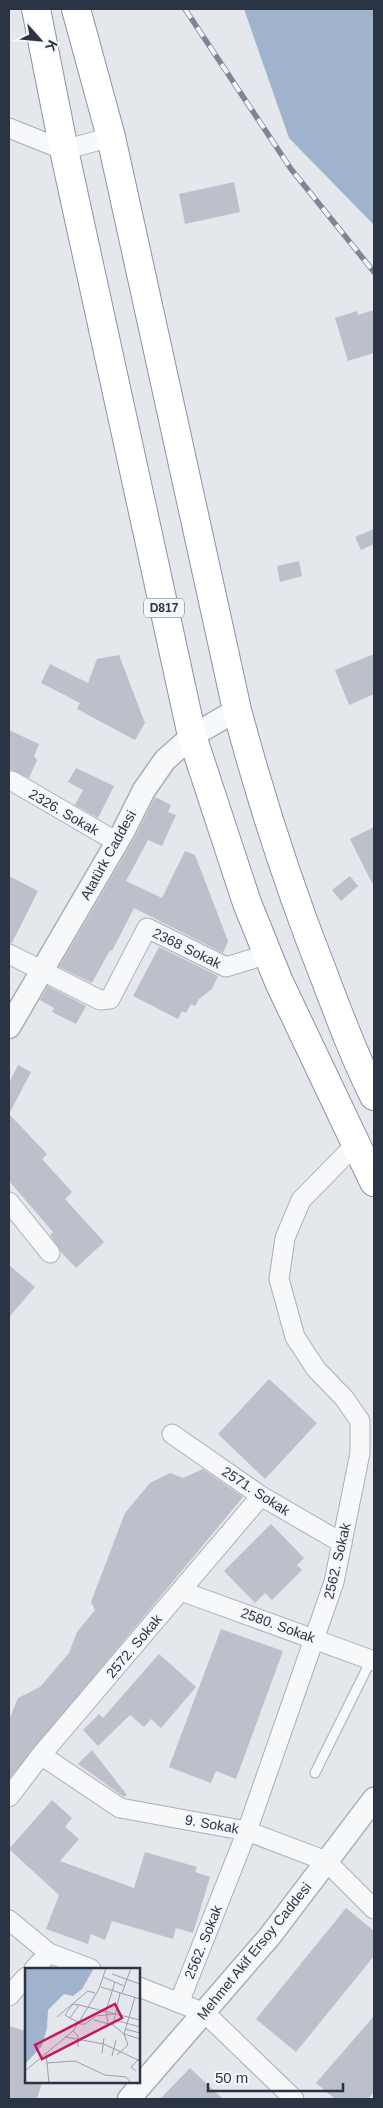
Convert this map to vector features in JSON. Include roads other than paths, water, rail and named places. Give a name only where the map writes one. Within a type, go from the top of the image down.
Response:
[{"type":"highway","name":"D817","points":[[36,9],[64,150],[192,736],[247,903],[268,954],[374,1182]]},
{"type":"highway","points":[[76,9],[111,137],[237,710],[259,793],[295,902],[352,1052],[374,1096]]},
{"type":"street","points":[[9,128],[64,150],[111,137]]},
{"type":"street","name":"Atatürk Caddesi","points":[[9,1027],[117,842],[144,790],[165,760],[192,736],[237,710]]},
{"type":"street","name":"2326. Sokak","points":[[12,781],[117,842]]},
{"type":"street","name":"2368 Sokak","points":[[9,954],[100,1000],[110,999],[146,928],[226,967],[268,954]]},
{"type":"street","name":"2562. Sokak","points":[[179,2003],[247,1831],[334,1582],[360,1453],[360,1421],[344,1398],[316,1368],[295,1337],[279,1279],[286,1238],[301,1200],[356,1144]]},
{"type":"street","points":[[9,1202],[50,1254]]},
{"type":"street","name":"2571. Sokak","points":[[172,1434],[261,1496],[342,1543]]},
{"type":"street","name":"2572. Sokak","points":[[9,1797],[41,1755],[261,1496]]},
{"type":"street","name":"2580. Sokak","points":[[181,1590],[372,1660]]},
{"type":"street","name":"9. Sokak","points":[[41,1755],[120,1808],[247,1831],[326,1861],[374,1909]]},
{"type":"street","name":"Mehmet Akif Ersoy Caddesi","points":[[129,2099],[270,1936],[374,1799]]},
{"type":"street","points":[[9,1920],[48,1953],[89,1968]]},
{"type":"street","points":[[35,1968],[48,1953]]},
{"type":"street","points":[[9,1996],[25,1978]]},
{"type":"street","points":[[140,1987],[205,2013],[294,2099]]},
{"type":"lane","points":[[314,1774],[372,1660]]},
{"type":"water","points":[[244,9],[374,9],[374,225],[289,138]]},
{"type":"railway","points":[[185,9],[291,169],[374,272]]}]
